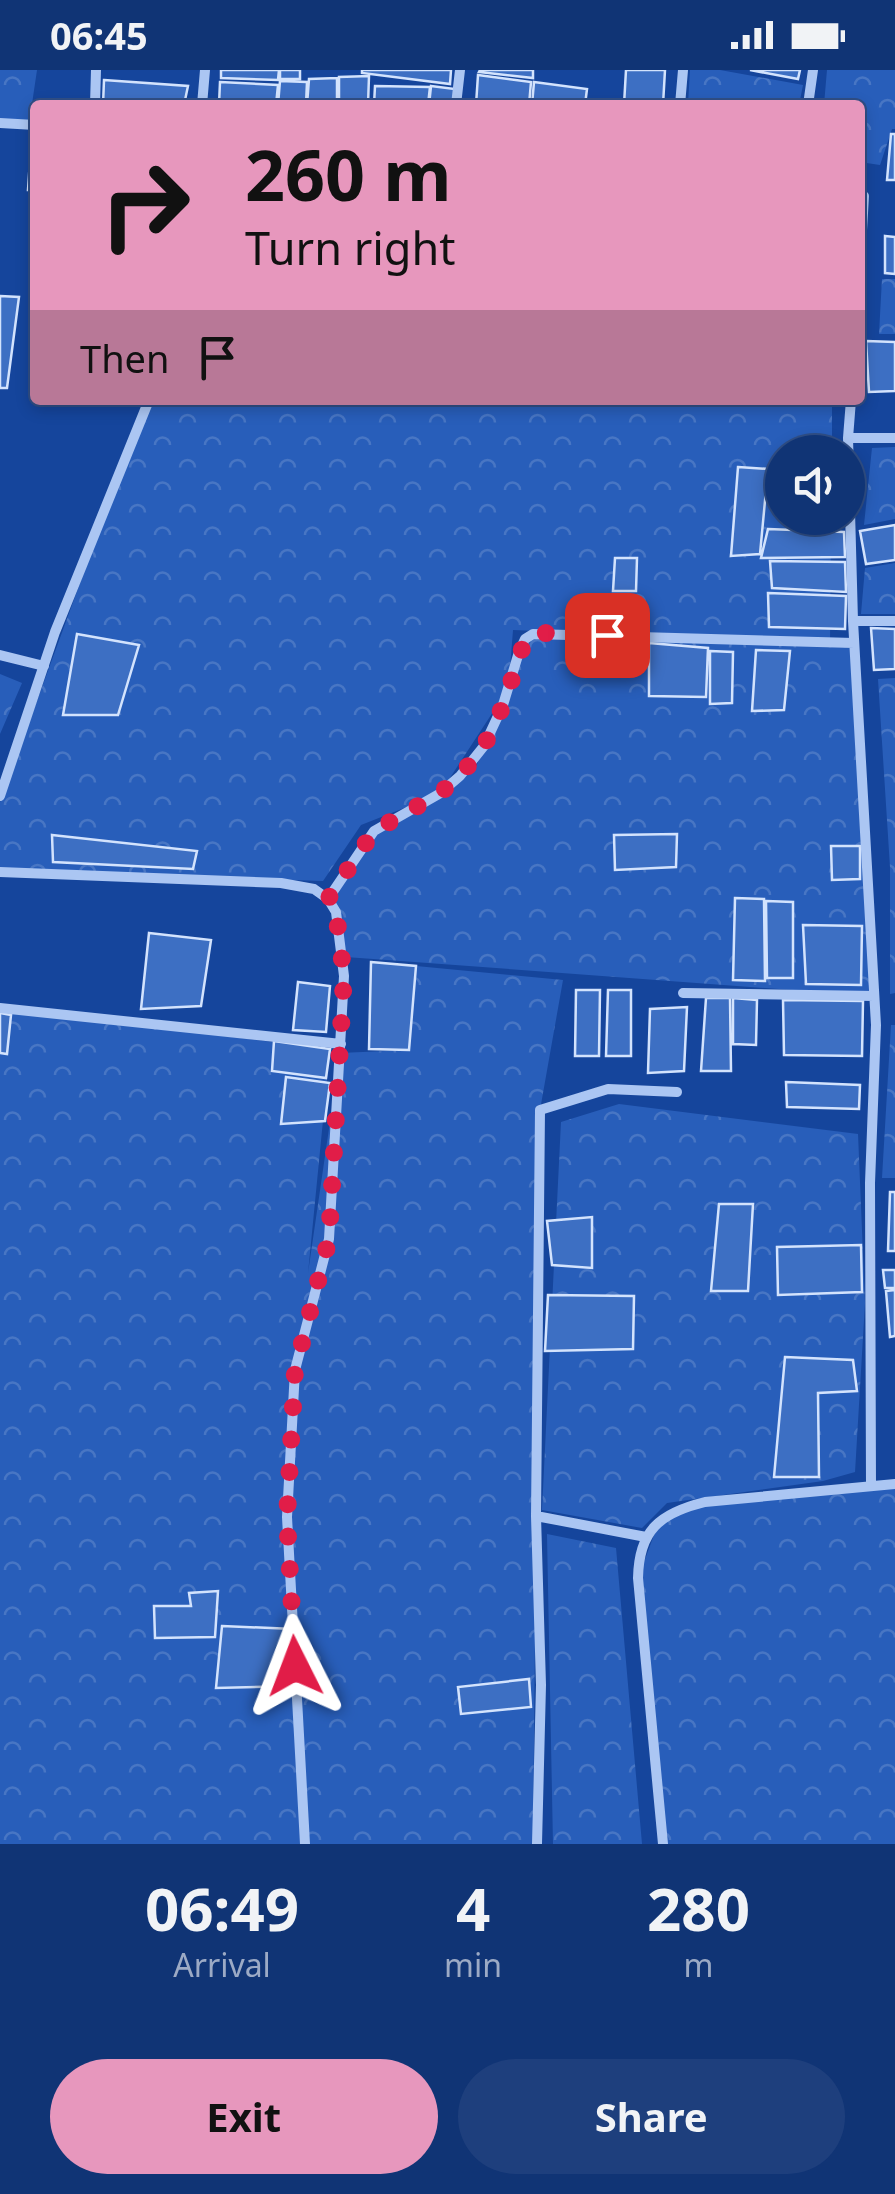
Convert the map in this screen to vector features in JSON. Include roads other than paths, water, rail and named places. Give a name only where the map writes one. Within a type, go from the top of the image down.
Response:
[{"type":"street","points":[[95,100],[96,70]]},
{"type":"street","points":[[202,100],[205,70]]},
{"type":"street","points":[[457,100],[460,70]]},
{"type":"street","points":[[681,100],[684,70]]},
{"type":"street","points":[[809,100],[813,70]]},
{"type":"street","points":[[0,122],[30,125]]},
{"type":"street","points":[[0,796],[44,666],[147,405]]},
{"type":"street","points":[[848,435],[851,405]]},
{"type":"street","points":[[865,438],[895,438]]},
{"type":"street","points":[[851,535],[874,996],[871,1485]]},
{"type":"street","points":[[853,621],[895,620]]},
{"type":"street","points":[[328,899],[374,831],[439,794],[484,746],[503,706],[519,652],[533,634],[854,643]]},
{"type":"street","points":[[0,656],[44,666]]},
{"type":"street","points":[[0,872],[282,883],[314,889],[328,899],[336,912],[344,976],[329,1239],[295,1370],[287,1517],[304,1844]]},
{"type":"street","points":[[683,993],[874,996]]},
{"type":"street","points":[[0,1008],[341,1044]]},
{"type":"street","points":[[538,1844],[540,1110],[608,1089],[677,1092]]},
{"type":"street","points":[[663,1844],[638,1578],[638,1558],[646,1537],[660,1519],[677,1509],[705,1502],[895,1484]]},
{"type":"street","points":[[536,1516],[646,1537]]}]
